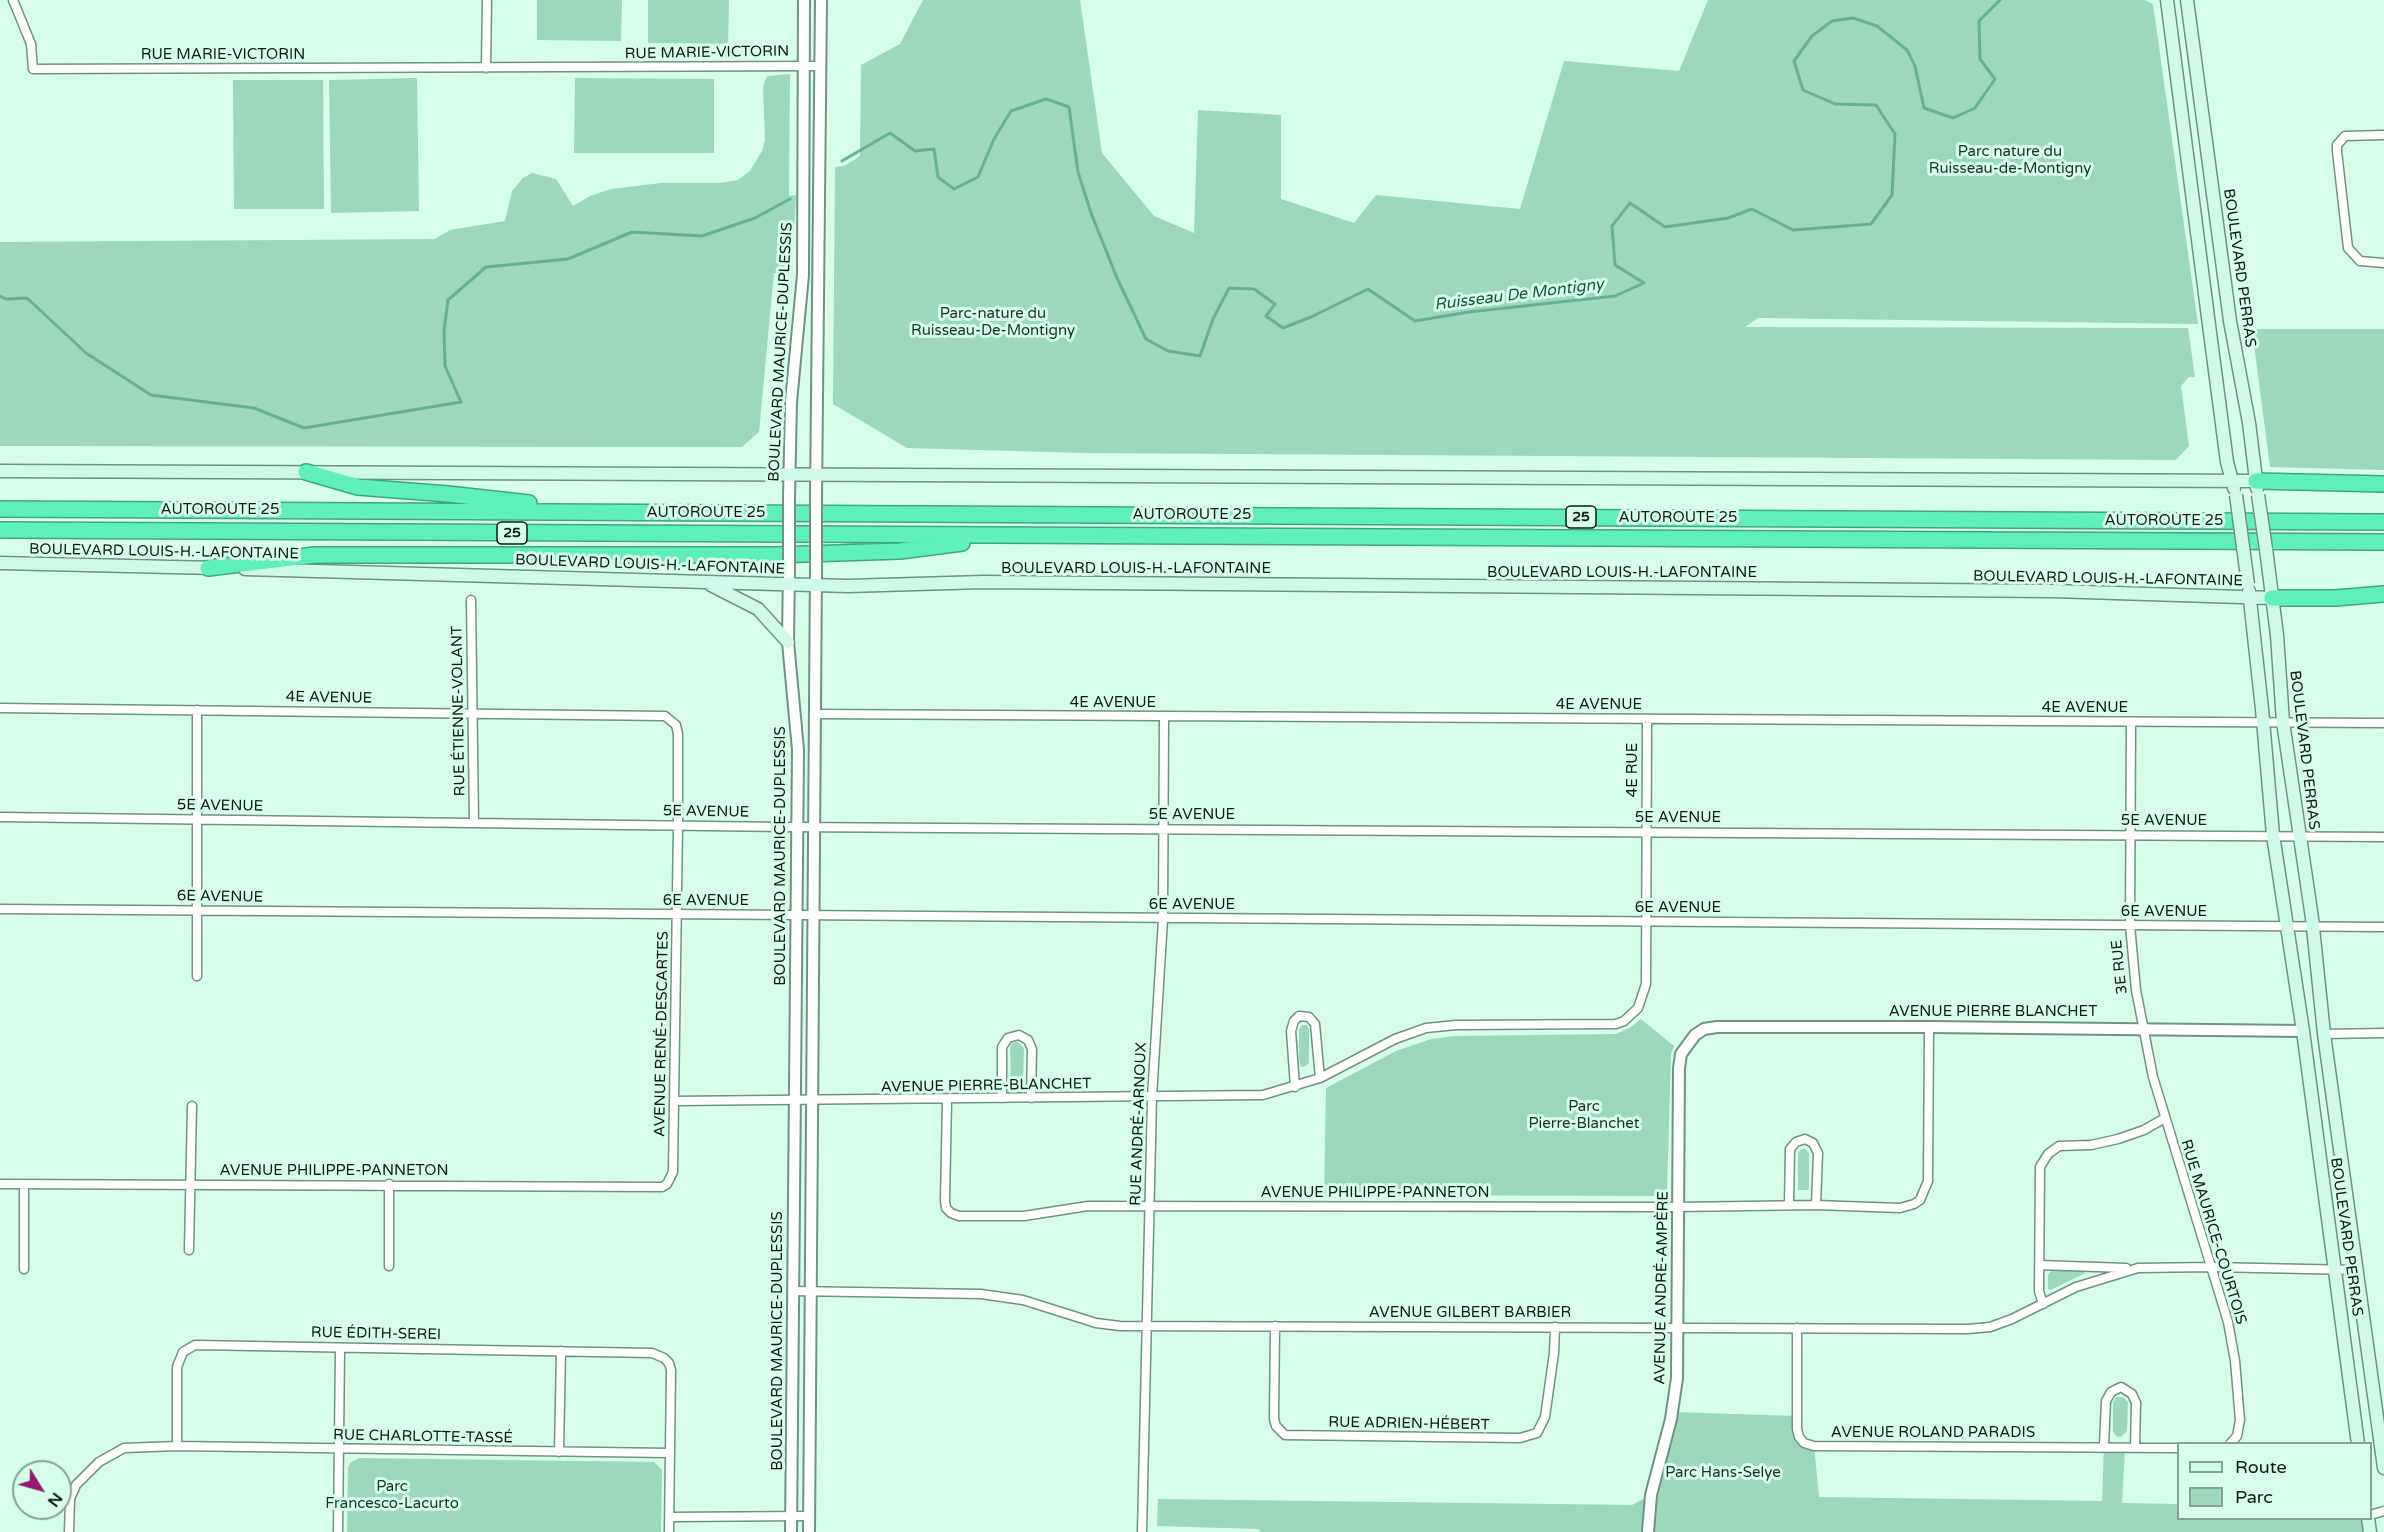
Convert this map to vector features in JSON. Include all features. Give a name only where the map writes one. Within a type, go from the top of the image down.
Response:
[{"type":"highway","points":[[306,472],[358,487],[448,494],[603,512]]},
{"type":"highway","points":[[2257,488],[2384,484]]},
{"type":"highway","name":"AUTOROUTE 25","points":[[0,509],[2384,522]]},
{"type":"highway","name":"AUTOROUTE 25","points":[[0,530],[2384,542]]},
{"type":"highway","points":[[208,568],[315,555],[839,554],[900,551],[1025,536]]},
{"type":"highway","points":[[2271,593],[2335,598],[2384,594]]},
{"type":"main road","name":"BOULEVARD PERRAS","points":[[2168,0],[2209,325],[2248,584],[2273,835],[2303,1031],[2358,1442]]},
{"type":"main road","name":"BOULEVARD PERRAS","points":[[2187,0],[2230,321],[2249,423],[2277,635],[2283,722],[2313,926],[2324,1034],[2384,1468]]},
{"type":"main road","points":[[0,471],[2232,481],[2257,488]]},
{"type":"main road","name":"BOULEVARD LOUIS-H.-LAFONTAINE","points":[[0,563],[789,585],[994,582],[2041,591],[2249,597],[2271,593]]},
{"type":"main road","points":[[707,583],[758,609],[788,642]]},
{"type":"street","name":"RUE MARIE-VICTORIN","points":[[13,0],[31,44],[33,69],[820,66]]},
{"type":"street","points":[[486,68],[487,0]]},
{"type":"street","name":"BOULEVARD MAURICE-DUPLESSIS","points":[[791,1532],[798,750],[788,642],[789,497],[791,402],[803,275],[804,0]]},
{"type":"street","name":"BOULEVARD MAURICE-DUPLESSIS","points":[[809,1532],[821,0]]},
{"type":"street","points":[[2384,135],[2353,134],[2345,136],[2337,145],[2348,248],[2355,257],[2366,263],[2384,263]]},
{"type":"street","name":"RUE ÉTIENNE-VOLANT","points":[[471,600],[474,822]]},
{"type":"street","name":"4E AVENUE","points":[[0,708],[658,715]]},
{"type":"street","points":[[197,710],[197,976]]},
{"type":"street","name":"4E AVENUE","points":[[814,714],[2384,723]]},
{"type":"street","name":"AVENUE RENÉ-DESCARTES","points":[[658,715],[672,720],[678,734],[675,1101],[673,1172],[667,1184]]},
{"type":"street","name":"RUE ANDRÉ-ARNOUX","points":[[1142,1532],[1152,1097],[1163,919],[1164,716]]},
{"type":"street","name":"4E RUE","points":[[1642,1000],[1646,984],[1647,719]]},
{"type":"street","name":"3E RUE","points":[[2131,722],[2130,925],[2142,1029]]},
{"type":"street","name":"5E AVENUE","points":[[0,818],[2384,837]]},
{"type":"street","name":"6E AVENUE","points":[[0,909],[2384,927]]},
{"type":"street","name":"AVENUE PIERRE-BLANCHET","points":[[675,1101],[1263,1095],[1320,1078],[1395,1039],[1426,1028],[1456,1025],[1606,1025],[1624,1020],[1638,1008],[1642,1000]]},
{"type":"street","points":[[1295,1087],[1291,1025],[1299,1016],[1309,1017],[1315,1024],[1320,1078]]},
{"type":"street","name":"AVENUE PIERRE BLANCHET","points":[[1688,1043],[1704,1029],[1717,1027],[2303,1031]]},
{"type":"street","name":"AVENUE PHILIPPE-PANNETON","points":[[947,1100],[945,1201],[946,1208],[951,1214],[959,1216],[1024,1216],[1088,1206],[1678,1207],[1816,1205],[1900,1208],[1914,1204],[1924,1194],[1928,1181],[1929,1027]]},
{"type":"street","name":"RUE MAURICE-COURTOIS","points":[[2142,1029],[2165,1118],[2228,1322],[2235,1361],[2240,1428],[2237,1436],[2231,1442]]},
{"type":"street","points":[[2324,1034],[2384,1033]]},
{"type":"street","points":[[1002,1098],[1002,1047],[1008,1038],[1018,1035],[1028,1040],[1032,1049],[1031,1098]]},
{"type":"street","name":"AVENUE ANDRÉ-AMPÈRE","points":[[1648,1532],[1651,1495],[1671,1419],[1677,1378],[1679,1068],[1681,1054],[1688,1043]]},
{"type":"street","points":[[189,1250],[192,1106]]},
{"type":"street","points":[[2043,1304],[2039,1291],[2040,1167],[2048,1154],[2060,1146],[2091,1145],[2118,1139],[2144,1130],[2165,1118]]},
{"type":"street","points":[[1789,1205],[1790,1149],[1796,1142],[1805,1138],[1813,1143],[1818,1153],[1816,1205]]},
{"type":"street","name":"AVENUE PHILIPPE-PANNETON","points":[[0,1184],[389,1184],[656,1188],[667,1184]]},
{"type":"street","points":[[24,1184],[24,1269]]},
{"type":"street","points":[[389,1184],[389,1266]]},
{"type":"street","name":"AVENUE GILBERT BARBIER","points":[[2039,1265],[2355,1270]]},
{"type":"street","name":"AVENUE GILBERT BARBIER","points":[[793,1291],[981,1294],[1023,1300],[1096,1323],[1120,1326],[1983,1328],[2012,1319],[2094,1280],[2138,1268]]},
{"type":"street","name":"RUE ADRIEN-HÉBERT","points":[[1275,1326],[1274,1419],[1275,1426],[1285,1435],[1520,1438],[1537,1433],[1545,1417],[1553,1362],[1555,1327]]},
{"type":"street","name":"AVENUE ROLAND PARADIS","points":[[1797,1328],[1796,1416],[1799,1437],[1804,1443],[1814,1446],[2177,1448]]},
{"type":"street","name":"RUE ÉDITH-SEREI","points":[[177,1446],[177,1366],[188,1347],[195,1344],[652,1353],[669,1362],[671,1370],[669,1453]]},
{"type":"street","points":[[338,1532],[339,1348]]},
{"type":"street","points":[[559,1452],[561,1351]]},
{"type":"street","points":[[2104,1446],[2106,1401],[2111,1392],[2121,1387],[2132,1394],[2136,1403],[2135,1448]]},
{"type":"street","name":"RUE CHARLOTTE-TASSÉ","points":[[69,1532],[73,1492],[82,1478],[99,1462],[124,1448],[177,1446],[669,1453]]},
{"type":"street","points":[[669,1453],[669,1532]]},
{"type":"street","points":[[670,1517],[808,1516]]},
{"type":"green space","points":[[537,0],[622,0],[621,41],[537,40]]},
{"type":"green space","points":[[648,0],[729,0],[728,44],[648,43]]},
{"type":"green space","name":"Parc nature du Ruisseau-de-Montigny","points":[[923,0],[1080,0],[1102,153],[1154,216],[1194,233],[1198,110],[1281,115],[1281,199],[1354,223],[1376,195],[1520,209],[1564,61],[1679,71],[1708,0],[2145,0],[2153,4],[2198,324],[1758,318],[1745,327],[2188,328],[2195,377],[2189,377],[2181,386],[2189,446],[2176,460],[1086,453],[907,448],[833,404],[835,167],[844,166],[860,156],[861,65],[900,44]]},
{"type":"green space","points":[[790,74],[789,196],[796,195],[793,248],[789,249],[788,273],[774,273],[759,432],[742,447],[0,446],[0,242],[435,239],[450,230],[505,221],[512,191],[523,178],[532,173],[556,179],[573,206],[590,196],[611,189],[661,183],[720,183],[738,180],[750,171],[762,151],[765,140],[763,88],[765,80],[768,76]]},
{"type":"green space","points":[[417,78],[419,211],[331,213],[329,80]]},
{"type":"green space","points":[[575,78],[714,79],[714,153],[574,153]]},
{"type":"green space","points":[[233,80],[323,80],[324,209],[234,209]]},
{"type":"green space","points":[[2252,329],[2384,329],[2384,470],[2270,467]]},
{"type":"green space","name":"Parc Pierre-Blanchet","points":[[1641,1019],[1674,1046],[1671,1054],[1667,1192],[1664,1196],[1324,1195],[1326,1088],[1396,1051],[1431,1039],[1454,1036],[1616,1034]]},
{"type":"green space","points":[[1302,1025],[1307,1025],[1309,1030],[1309,1063],[1304,1067],[1300,1066],[1299,1060],[1299,1029]]},
{"type":"green space","points":[[1018,1042],[1024,1048],[1023,1079],[1022,1082],[1011,1082],[1010,1047],[1012,1043]]},
{"type":"green space","points":[[1804,1148],[1809,1153],[1809,1188],[1798,1190],[1798,1152]]},
{"type":"green space","points":[[2051,1271],[2084,1271],[2085,1273],[2051,1290],[2048,1289],[2048,1275]]},
{"type":"green space","points":[[2116,1397],[2123,1397],[2128,1402],[2127,1431],[2121,1437],[2116,1436],[2113,1431],[2113,1403]]},
{"type":"green space","name":"Parc Hans-Selye","points":[[1672,1412],[1796,1416],[1799,1437],[1814,1446],[1819,1497],[2102,1501],[2104,1446],[2125,1448],[2122,1503],[2177,1504],[2177,1520],[2368,1520],[2370,1532],[1260,1532],[1259,1529],[1157,1526],[1158,1499],[1632,1505],[1651,1495]]},
{"type":"green space","name":"Parc Francesco-Lacurto","points":[[359,1458],[654,1462],[662,1470],[661,1532],[347,1532],[348,1468],[350,1463]]},
{"type":"waterway","name":"Ruisseau De Montigny","points":[[842,161],[890,133],[915,151],[934,149],[938,177],[954,189],[978,177],[994,139],[1011,111],[1046,99],[1069,107],[1078,172],[1091,213],[1117,278],[1146,339],[1168,351],[1200,356],[1213,319],[1229,288],[1254,289],[1275,304],[1266,316],[1283,328],[1368,289],[1415,321],[1469,312],[1615,296],[1644,283],[1615,265],[1612,226],[1630,203],[1665,227],[1728,218],[1752,209],[1793,230],[1871,224],[1892,195],[1895,134],[1876,105],[1835,104],[1803,90],[1794,61],[1812,36],[1832,21],[1853,18],[1877,26],[1907,50],[1915,66],[1924,108],[1953,118],[1975,108],[1995,79],[1980,59],[1979,21],[2000,0]]},
{"type":"waterway","name":"Ruisseau De Montigny","points":[[0,296],[6,299],[27,298],[86,353],[151,395],[254,408],[304,428],[461,402],[445,366],[444,331],[448,300],[486,267],[568,259],[632,232],[702,236],[755,218],[790,199]]},
{"type":"park label","name":"Parc-nature du Ruisseau-De-Montigny","points":[[993,322]]}]
